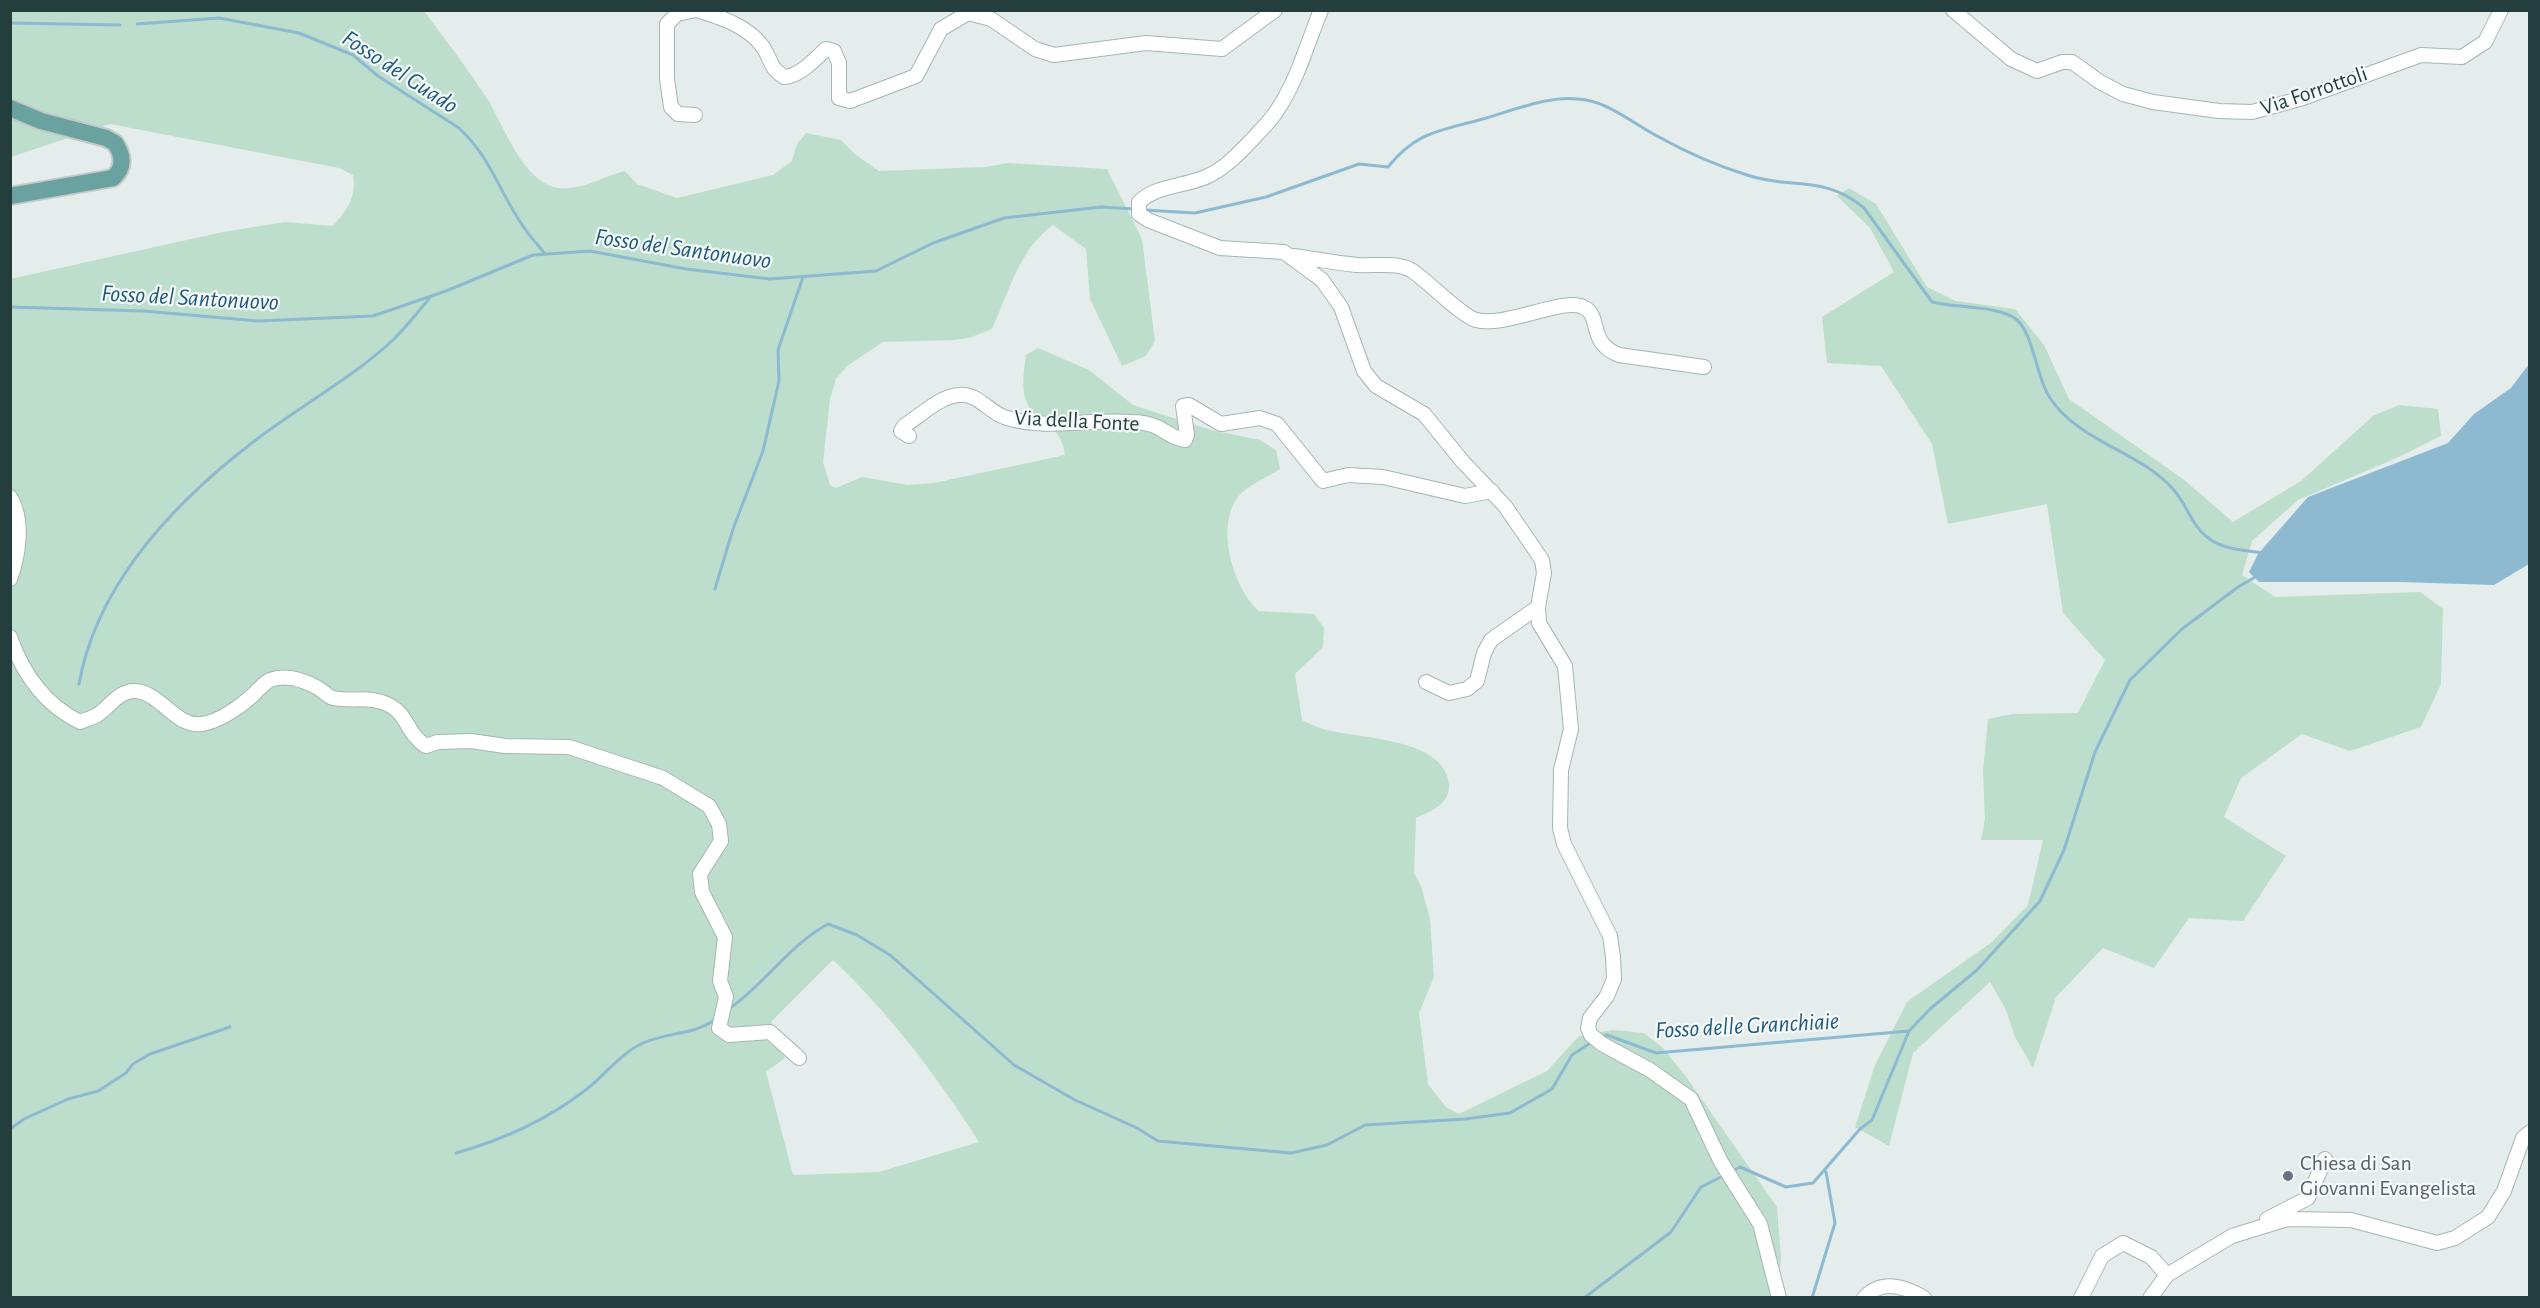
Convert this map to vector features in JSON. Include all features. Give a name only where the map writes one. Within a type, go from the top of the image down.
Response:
[{"type":"main road","points":[[10,108],[41,121],[106,138],[115,143],[122,160],[121,168],[113,178],[10,196]]},
{"type":"street","points":[[695,115],[678,114],[671,107],[667,79],[667,24],[677,14],[697,10],[725,19],[750,35],[762,47],[772,69],[784,77],[797,73],[826,49],[834,51],[839,63],[839,98],[850,101],[916,76],[941,29],[969,13],[991,19],[1035,49],[1054,55],[1146,43],[1222,49],[1275,10]]},
{"type":"street","points":[[1320,10],[1291,85],[1276,111],[1260,130],[1232,160],[1213,174],[1197,182],[1153,191],[1139,202],[1139,213],[1148,220],[1220,248],[1270,249],[1292,255],[1410,269],[1474,320],[1498,322],[1577,305],[1585,308],[1591,314],[1599,340],[1605,350],[1619,355],[1704,367]]},
{"type":"street","name":"Via Forrottoli","points":[[1953,10],[2011,58],[2037,71],[2062,62],[2072,62],[2100,82],[2123,94],[2152,102],[2218,111],[2252,112],[2302,98],[2421,55],[2462,57],[2485,42],[2501,10]]},
{"type":"street","points":[[1292,255],[1322,280],[1341,307],[1364,371],[1376,386],[1424,414],[1463,462],[1492,491],[1542,560],[1544,573],[1538,607],[1539,623],[1546,638],[1558,651],[1567,679],[1571,729],[1561,770],[1560,828],[1564,844],[1610,936],[1613,957],[1614,979],[1607,996],[1590,1018],[1588,1028],[1590,1035],[1650,1070],[1691,1099],[1721,1162],[1760,1224],[1779,1298]]},
{"type":"street","name":"Via della Fonte","points":[[909,436],[901,431],[904,426],[948,396],[963,394],[980,400],[998,416],[1012,420],[1049,424],[1097,420],[1131,422],[1154,425],[1177,439],[1185,440],[1187,435],[1183,406],[1189,405],[1221,424],[1260,418],[1277,424],[1323,481],[1348,475],[1383,477],[1465,496],[1492,491]]},
{"type":"street","points":[[10,497],[17,513],[20,545],[10,579]]},
{"type":"street","points":[[1426,682],[1449,693],[1467,689],[1477,681],[1484,653],[1491,640],[1538,607]]},
{"type":"street","points":[[10,638],[18,658],[34,684],[63,714],[80,722],[98,715],[112,700],[134,691],[155,698],[165,708],[188,722],[201,724],[223,716],[245,702],[269,681],[285,678],[301,680],[332,698],[379,701],[393,707],[404,718],[414,738],[426,746],[438,742],[471,741],[505,746],[569,747],[663,778],[709,806],[719,824],[721,841],[700,874],[702,892],[725,937],[720,981],[726,997],[720,1028],[729,1035],[770,1032],[799,1058]]},
{"type":"street","points":[[2232,1236],[2287,1219],[2351,1220],[2437,1243],[2455,1239],[2488,1217],[2504,1191],[2523,1138],[2529,1132]]},
{"type":"street","points":[[2150,1298],[2167,1275],[2232,1236],[2308,1198],[2325,1160]]},
{"type":"street","points":[[2081,1298],[2103,1256],[2123,1243],[2151,1257],[2167,1275]]},
{"type":"street","points":[[1864,1298],[1880,1286],[1896,1286],[1924,1298]]},
{"type":"green space","points":[[11,11],[424,11],[486,97],[524,164],[546,184],[559,188],[584,185],[625,171],[637,184],[677,198],[773,175],[792,161],[797,144],[806,133],[841,140],[856,155],[879,171],[986,167],[1008,163],[1107,169],[1142,239],[1155,341],[1146,356],[1122,366],[1090,299],[1086,249],[1053,225],[1032,246],[1023,259],[992,329],[969,338],[954,340],[883,342],[847,366],[836,379],[830,399],[823,462],[830,485],[836,488],[862,477],[908,485],[934,483],[1065,455],[1056,432],[1034,414],[1024,395],[1026,355],[1038,348],[1089,370],[1133,405],[1211,430],[1260,440],[1276,450],[1280,469],[1252,485],[1238,497],[1231,510],[1228,540],[1235,573],[1250,601],[1259,611],[1314,614],[1324,628],[1323,647],[1295,674],[1302,720],[1323,729],[1377,738],[1417,749],[1433,757],[1444,769],[1449,785],[1443,802],[1416,818],[1414,873],[1421,886],[1430,919],[1434,977],[1419,1013],[1428,1084],[1446,1107],[1459,1114],[1547,1071],[1579,1036],[1613,1030],[1644,1033],[1662,1047],[1687,1078],[1777,1207],[1781,1258],[1776,1297],[11,1297],[10,279],[223,232],[285,222],[333,226],[350,203],[354,183],[353,175],[339,168],[110,124],[11,157]],"holes":[[[833,960],[912,1046],[979,1142],[879,1172],[793,1175],[766,1072],[785,1058],[771,1022]]]},
{"type":"green space","points":[[1849,188],[1876,204],[1927,287],[1956,301],[2015,309],[2044,345],[2069,399],[2183,479],[2233,522],[2301,481],[2373,416],[2399,405],[2438,409],[2441,436],[2399,457],[2298,500],[2252,541],[2242,575],[2275,597],[2420,592],[2443,609],[2441,684],[2421,727],[2350,751],[2302,734],[2241,778],[2224,817],[2286,856],[2243,921],[2189,918],[2154,968],[2103,948],[2056,997],[2033,1068],[2015,1037],[2006,1010],[1990,982],[1913,1053],[1889,1146],[1855,1127],[1875,1065],[1907,1002],[1992,942],[2028,905],[2043,840],[1981,840],[1985,819],[1983,772],[1988,719],[2012,714],[2078,713],[2105,660],[2063,613],[2047,504],[1948,524],[1932,444],[1881,366],[1827,363],[1822,317],[1894,272],[1870,228],[1837,196]]},
{"type":"water","points":[[2529,364],[2529,564],[2494,585],[2259,582],[2249,572],[2258,554],[2308,497],[2448,443],[2474,414],[2511,388]]},
{"type":"waterway","name":"Fosso del Guado","points":[[137,24],[219,18],[299,33],[353,55],[378,76],[459,128],[471,140],[488,165],[516,216],[545,254]]},
{"type":"waterway","name":"Fosso del Guado","points":[[10,23],[120,25]]},
{"type":"waterway","name":"Fosso del Santonuovo","points":[[1144,210],[1195,213],[1266,197],[1359,164],[1388,167],[1408,146],[1440,130],[1546,101],[1573,98],[1596,103],[1615,111],[1680,148],[1725,167],[1763,179],[1821,187],[1849,197],[1864,208],[1932,302],[1998,311],[2016,319],[2027,335],[2045,389],[2062,413],[2093,436],[2159,476],[2178,495],[2197,527],[2207,537],[2227,547],[2263,553]]},
{"type":"waterway","name":"Fosso del Santonuovo","points":[[10,307],[144,311],[258,321],[373,316],[446,291],[533,255],[590,251],[686,269],[770,279],[876,271],[933,243],[1004,218],[1101,207],[1135,209]]},
{"type":"waterway","points":[[715,589],[733,529],[763,451],[779,381],[778,350],[803,277]]},
{"type":"waterway","points":[[79,684],[89,647],[103,611],[122,577],[171,516],[198,488],[257,439],[377,354],[398,335],[429,299]]},
{"type":"waterway","name":"Fosso delle Granchiaie","points":[[1600,1038],[1607,1035],[1656,1053],[1909,1031],[1930,1009],[1977,970],[2040,901],[2064,850],[2095,752],[2130,680],[2182,629],[2238,587],[2257,576]]},
{"type":"waterway","name":"Fosso delle Granchiaie","points":[[729,1009],[801,943],[828,924],[857,935],[890,955],[1014,1065],[1075,1100],[1137,1128],[1158,1141],[1291,1153],[1327,1145],[1365,1125],[1465,1119],[1510,1113],[1552,1089],[1572,1055],[1592,1042]]},
{"type":"waterway","name":"Fosso delle Granchiaie","points":[[456,1153],[506,1136],[554,1112],[591,1086],[626,1053],[643,1043],[690,1031],[716,1019]]},
{"type":"waterway","points":[[10,1129],[24,1119],[68,1099],[98,1091],[150,1054],[230,1027]]},
{"type":"waterway","points":[[1731,1172],[1740,1167],[1786,1187],[1813,1183],[1860,1129],[1872,1120],[1909,1031]]},
{"type":"waterway","points":[[1812,1298],[1835,1223],[1826,1172]]},
{"type":"waterway","points":[[1584,1298],[1671,1232],[1701,1187],[1725,1175]]},
{"type":"place","name":"Chiesa di San Giovanni Evangelista","points":[[2288,1176]]}]
